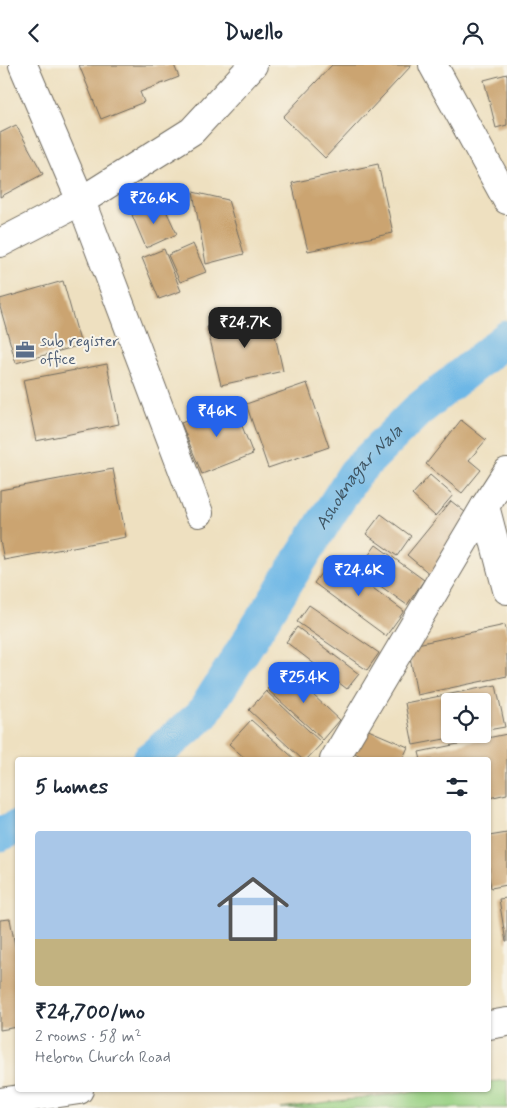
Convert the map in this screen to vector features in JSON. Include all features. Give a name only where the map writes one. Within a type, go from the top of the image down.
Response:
[{"type":"street","points":[[23,65],[81,201],[199,513]]},
{"type":"street","points":[[0,243],[81,201],[192,131],[253,65]]},
{"type":"street","points":[[433,65],[507,200]]},
{"type":"street","points":[[336,757],[507,472]]},
{"type":"street","points":[[485,507],[507,590]]},
{"type":"street","points":[[491,1025],[507,1022]]},
{"type":"street","points":[[0,1102],[66,1092]]},
{"type":"green space","points":[[507,1080],[507,1108],[280,1108],[411,1092],[491,1092],[491,1082]]},
{"type":"building","points":[[79,65],[174,65],[179,77],[140,92],[144,102],[101,119]]},
{"type":"building","points":[[332,65],[412,65],[325,158],[283,117]]},
{"type":"building","points":[[507,74],[507,125],[496,128],[484,80]]},
{"type":"building","points":[[16,125],[43,174],[0,197],[0,133]]},
{"type":"building","points":[[378,164],[393,233],[308,251],[292,183]]},
{"type":"building","points":[[193,192],[228,200],[244,254],[206,264]]},
{"type":"building","points":[[162,202],[177,234],[146,248],[132,215]]},
{"type":"building","points":[[193,244],[206,272],[180,282],[168,255]]},
{"type":"building","points":[[164,249],[181,291],[159,299],[142,258]]},
{"type":"building","points":[[63,281],[81,345],[16,363],[0,307],[0,299]]},
{"type":"building","points":[[270,313],[283,371],[221,385],[207,327]]},
{"type":"building","points":[[107,364],[119,424],[36,441],[23,380]]},
{"type":"building","points":[[307,383],[329,447],[268,468],[246,404]]},
{"type":"building","points":[[233,403],[253,454],[202,474],[181,423]]},
{"type":"building","points":[[461,420],[486,440],[469,460],[481,470],[462,493],[426,464]]},
{"type":"building","points":[[113,469],[126,537],[4,560],[0,540],[0,490]]},
{"type":"building","points":[[430,475],[453,495],[435,516],[412,495]]},
{"type":"building","points":[[451,501],[475,520],[431,575],[407,555]]},
{"type":"building","points":[[381,514],[411,536],[397,556],[366,534]]},
{"type":"building","points":[[376,545],[424,580],[407,605],[358,570]]},
{"type":"building","points":[[332,558],[404,611],[386,636],[314,583]]},
{"type":"building","points":[[309,605],[379,653],[367,670],[297,622]]},
{"type":"building","points":[[505,625],[507,633],[507,676],[417,695],[408,646]]},
{"type":"building","points":[[297,627],[359,674],[347,689],[286,642]]},
{"type":"building","points":[[285,669],[340,720],[323,740],[267,689]]},
{"type":"building","points":[[496,685],[505,727],[491,729],[491,693],[456,693]]},
{"type":"building","points":[[266,691],[322,743],[309,757],[300,757],[249,710]]},
{"type":"building","points":[[441,696],[441,740],[413,745],[405,703]]},
{"type":"building","points":[[251,720],[293,757],[244,757],[229,744]]},
{"type":"building","points":[[359,726],[408,747],[403,757],[363,757],[348,750]]},
{"type":"building","points":[[507,734],[507,794],[491,798],[491,757],[420,757],[419,752],[463,743],[491,743],[491,737]]},
{"type":"building","points":[[507,833],[507,885],[491,888],[491,836]]},
{"type":"building","points":[[507,898],[507,942],[506,942],[499,899]]},
{"type":"building","points":[[10,919],[15,945],[15,1028],[0,1030],[0,920]]},
{"type":"waterway","name":"Ashoknagar Nala","points":[[153,757],[202,715],[355,473],[417,411],[507,338]]},
{"type":"waterway","name":"Ashoknagar Nala","points":[[0,834],[15,828]]},
{"type":"place","name":"sub register office","points":[[25,350]]}]
